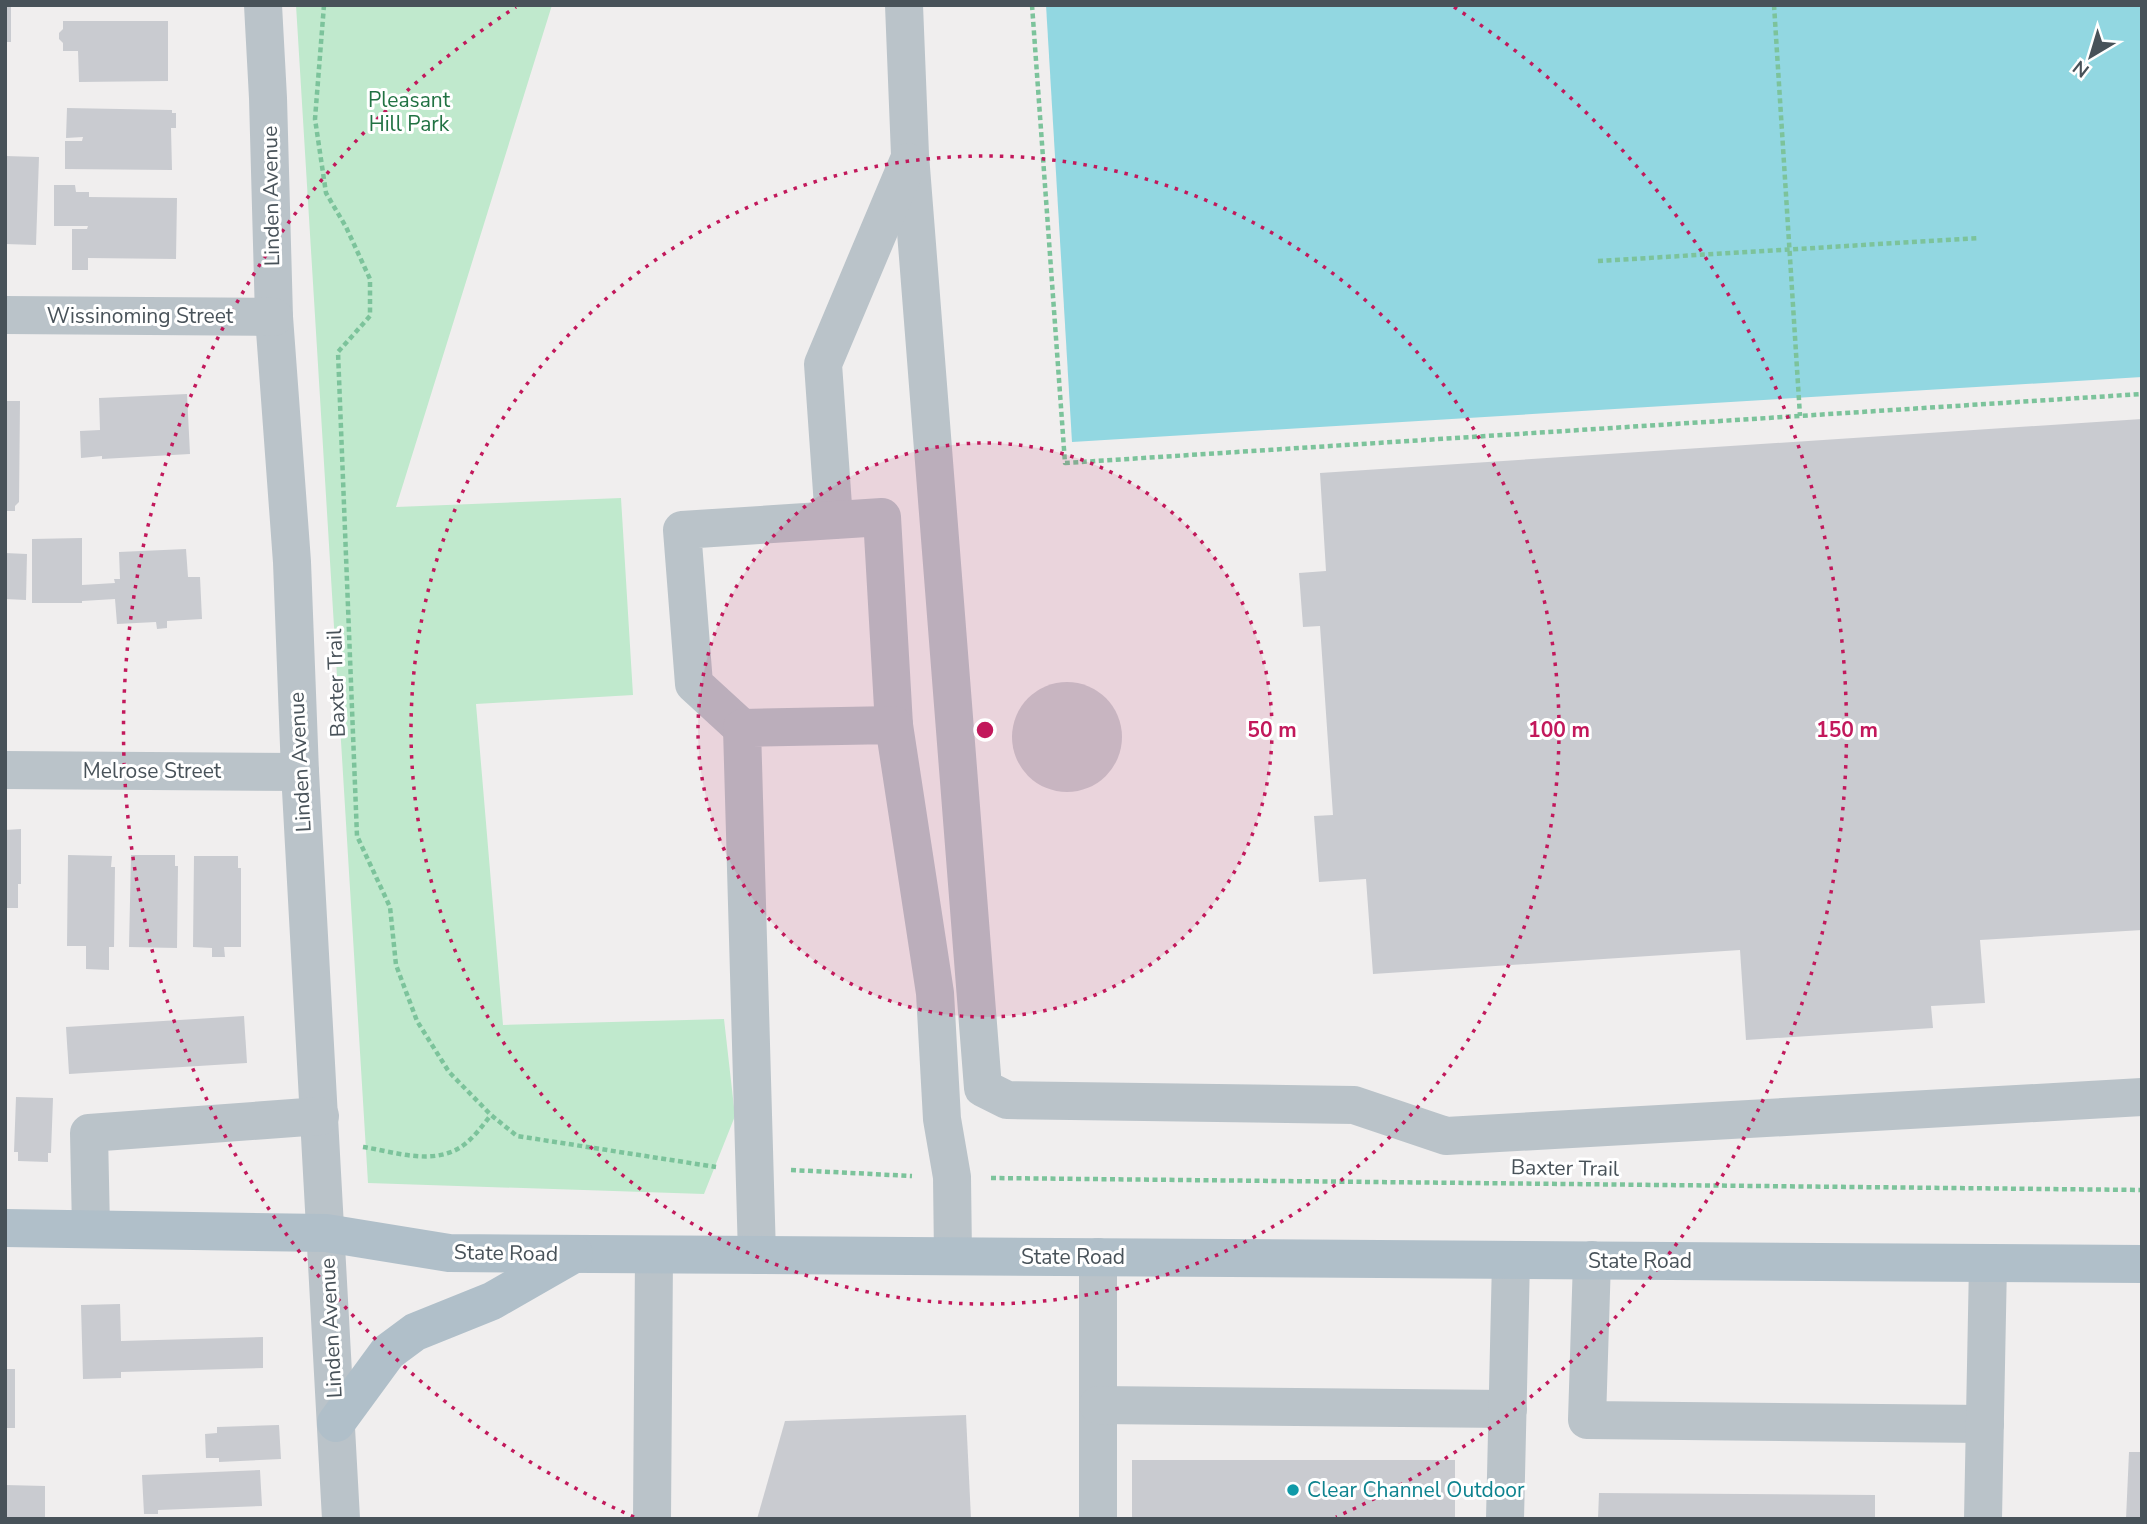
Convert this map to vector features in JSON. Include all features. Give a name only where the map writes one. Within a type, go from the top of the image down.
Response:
[{"type":"main road","name":"State Road","points":[[5,1228],[326,1233],[449,1253],[2142,1264]]},
{"type":"main road","points":[[336,1423],[388,1352],[415,1332],[492,1301],[574,1254]]},
{"type":"street","name":"Linden Avenue","points":[[263,5],[274,317],[292,562],[300,772],[341,1519]]},
{"type":"street","points":[[904,5],[911,155],[983,1088],[1007,1100],[1354,1105],[1446,1136],[2142,1097]]},
{"type":"street","points":[[835,520],[822,364],[911,155]]},
{"type":"street","name":"Wissinoming Street","points":[[5,315],[274,317]]},
{"type":"street","points":[[894,724],[742,728],[694,684],[682,530],[882,517],[894,724],[935,993],[942,1119],[970,1177],[953,1256]]},
{"type":"street","points":[[742,728],[757,1255]]},
{"type":"street","name":"Melrose Street","points":[[5,770],[300,772]]},
{"type":"street","points":[[91,1228],[89,1133],[320,1116]]},
{"type":"street","points":[[652,1519],[654,1255]]},
{"type":"street","points":[[1098,1257],[1098,1519]]},
{"type":"street","points":[[1505,1519],[1511,1260]]},
{"type":"street","points":[[1591,1260],[1587,1420],[1985,1424]]},
{"type":"street","points":[[1983,1519],[1988,1263]]},
{"type":"street","points":[[1098,1405],[1508,1409]]},
{"type":"path","name":"Baxter Trail","points":[[324,5],[315,119],[326,193],[346,226],[370,279],[370,316],[338,352],[358,836],[390,907],[396,965],[417,1021],[449,1072],[491,1115],[517,1136],[711,1166]]},
{"type":"path","points":[[1032,5],[1065,463],[2142,394]]},
{"type":"path","points":[[1774,5],[1800,416]]},
{"type":"path","points":[[1598,261],[1979,238]]},
{"type":"path","points":[[363,1147],[431,1158],[450,1154],[467,1143],[491,1115]]},
{"type":"path","points":[[797,1170],[904,1176]]},
{"type":"path","name":"Baxter Trail","points":[[970,1177],[2142,1190]]},
{"type":"green space","name":"Pleasant Hill Park","points":[[296,5],[552,5],[396,507],[621,498],[633,695],[476,704],[503,1025],[724,1019],[735,1116],[704,1194],[368,1183]]},
{"type":"water","points":[[1046,5],[2142,5],[2142,377],[1072,442]]},
{"type":"building","points":[[5,5],[11,5],[11,42],[5,42]]},
{"type":"building","points":[[63,21],[168,21],[168,81],[79,82],[78,51],[63,51],[63,43],[59,39]]},
{"type":"building","points":[[67,108],[172,110],[172,113],[176,113],[176,128],[171,128],[172,170],[65,169],[65,141],[82,141],[83,137],[66,138]]},
{"type":"building","points":[[5,156],[39,157],[36,245],[5,244]]},
{"type":"building","points":[[54,185],[75,185],[76,192],[89,192],[89,197],[177,198],[176,259],[88,258],[88,270],[72,270],[72,229],[87,229],[88,226],[54,226]]},
{"type":"building","points":[[187,394],[190,454],[81,458],[80,431],[100,430],[99,398]]},
{"type":"building","points":[[5,401],[20,401],[19,502],[15,511],[5,511]]},
{"type":"building","points":[[2142,419],[2142,930],[1980,940],[1985,1003],[1931,1006],[1933,1028],[1746,1040],[1740,950],[1373,974],[1366,879],[1319,882],[1314,816],[1333,815],[1320,626],[1303,627],[1299,573],[1326,571],[1320,473]]},
{"type":"building","points":[[82,538],[82,585],[115,583],[114,579],[120,579],[119,552],[186,549],[188,577],[200,577],[202,619],[167,621],[167,628],[157,629],[156,622],[117,624],[115,599],[82,603],[32,603],[32,539]]},
{"type":"building","points":[[5,553],[27,554],[26,600],[5,599]]},
{"type":"building","points":[[1067,682],[1088,686],[1106,698],[1118,716],[1122,737],[1118,758],[1106,776],[1088,788],[1067,792],[1046,788],[1028,776],[1016,758],[1012,737],[1016,716],[1028,698],[1046,686]]},
{"type":"building","points":[[21,829],[18,908],[5,908],[5,830]]},
{"type":"building","points":[[68,855],[112,856],[111,867],[115,867],[114,947],[109,947],[109,970],[86,969],[86,946],[67,946]]},
{"type":"building","points":[[131,855],[175,855],[175,866],[178,866],[177,948],[129,947]]},
{"type":"building","points":[[194,856],[238,856],[238,868],[241,868],[241,947],[224,947],[225,957],[212,957],[212,948],[193,947]]},
{"type":"building","points":[[244,1016],[247,1063],[69,1074],[66,1027]]},
{"type":"building","points":[[16,1097],[53,1098],[51,1153],[48,1153],[48,1162],[18,1161],[18,1152],[14,1152]]},
{"type":"building","points":[[120,1304],[121,1341],[263,1337],[263,1368],[121,1372],[121,1378],[83,1379],[81,1305]]},
{"type":"building","points":[[5,1369],[15,1369],[15,1428],[5,1428]]},
{"type":"building","points":[[966,1415],[971,1519],[757,1519],[785,1421]]},
{"type":"building","points":[[279,1425],[281,1459],[219,1462],[219,1458],[206,1458],[205,1434],[217,1433],[217,1427]]},
{"type":"building","points":[[2129,1452],[2142,1452],[2142,1519],[2126,1519]]},
{"type":"building","name":"Clear Channel Outdoor","points":[[1132,1460],[1455,1460],[1455,1519],[1132,1519]]},
{"type":"building","points":[[260,1470],[262,1506],[158,1510],[158,1514],[144,1514],[142,1475]]},
{"type":"building","points":[[5,1485],[45,1486],[45,1519],[5,1519]]},
{"type":"building","points":[[1599,1493],[1875,1495],[1875,1519],[1598,1519]]},
{"type":"place","name":"Clear Channel Outdoor","points":[[1293,1490]]}]
